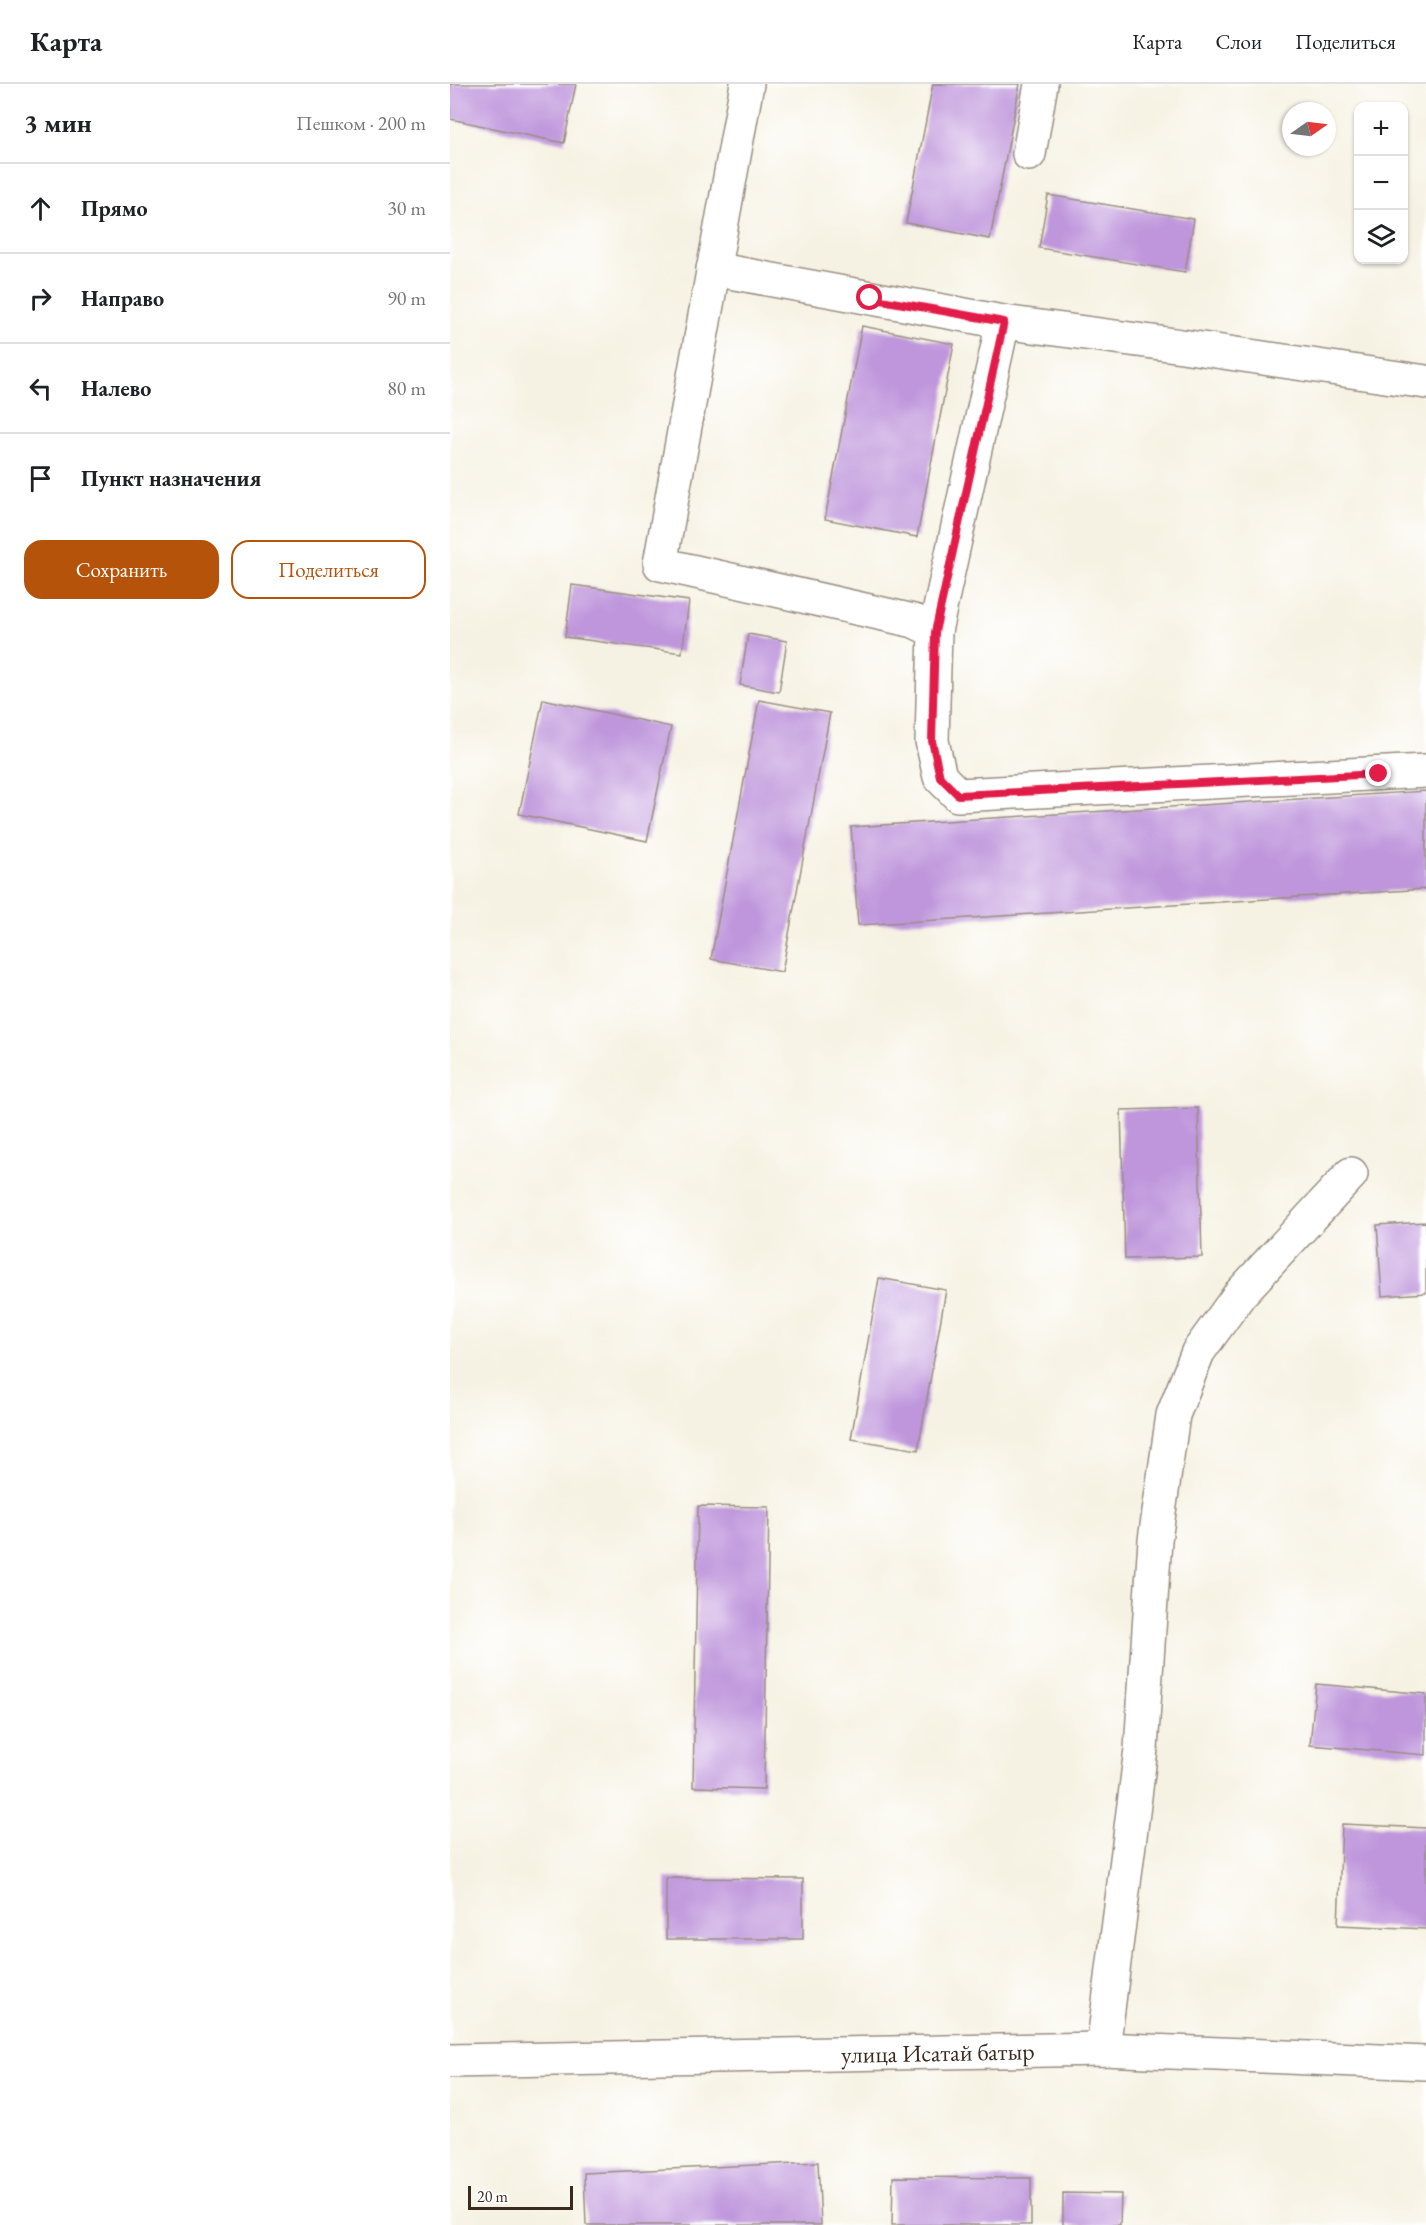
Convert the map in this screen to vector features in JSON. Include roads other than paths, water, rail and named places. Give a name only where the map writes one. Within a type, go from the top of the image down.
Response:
[{"type":"street","points":[[747,84],[660,564],[914,621],[935,632]]},
{"type":"street","points":[[1029,154],[1041,84]]},
{"type":"street","points":[[713,269],[1004,322],[1426,382]]},
{"type":"street","points":[[1004,322],[935,632],[932,741],[940,777],[958,795],[1426,771]]},
{"type":"street","points":[[1103,2049],[1142,1749],[1155,1540],[1173,1414],[1198,1352],[1240,1294],[1351,1174]]},
{"type":"street","name":"улица Исатай батыр","points":[[450,2061],[1103,2049],[1426,2063]]}]
